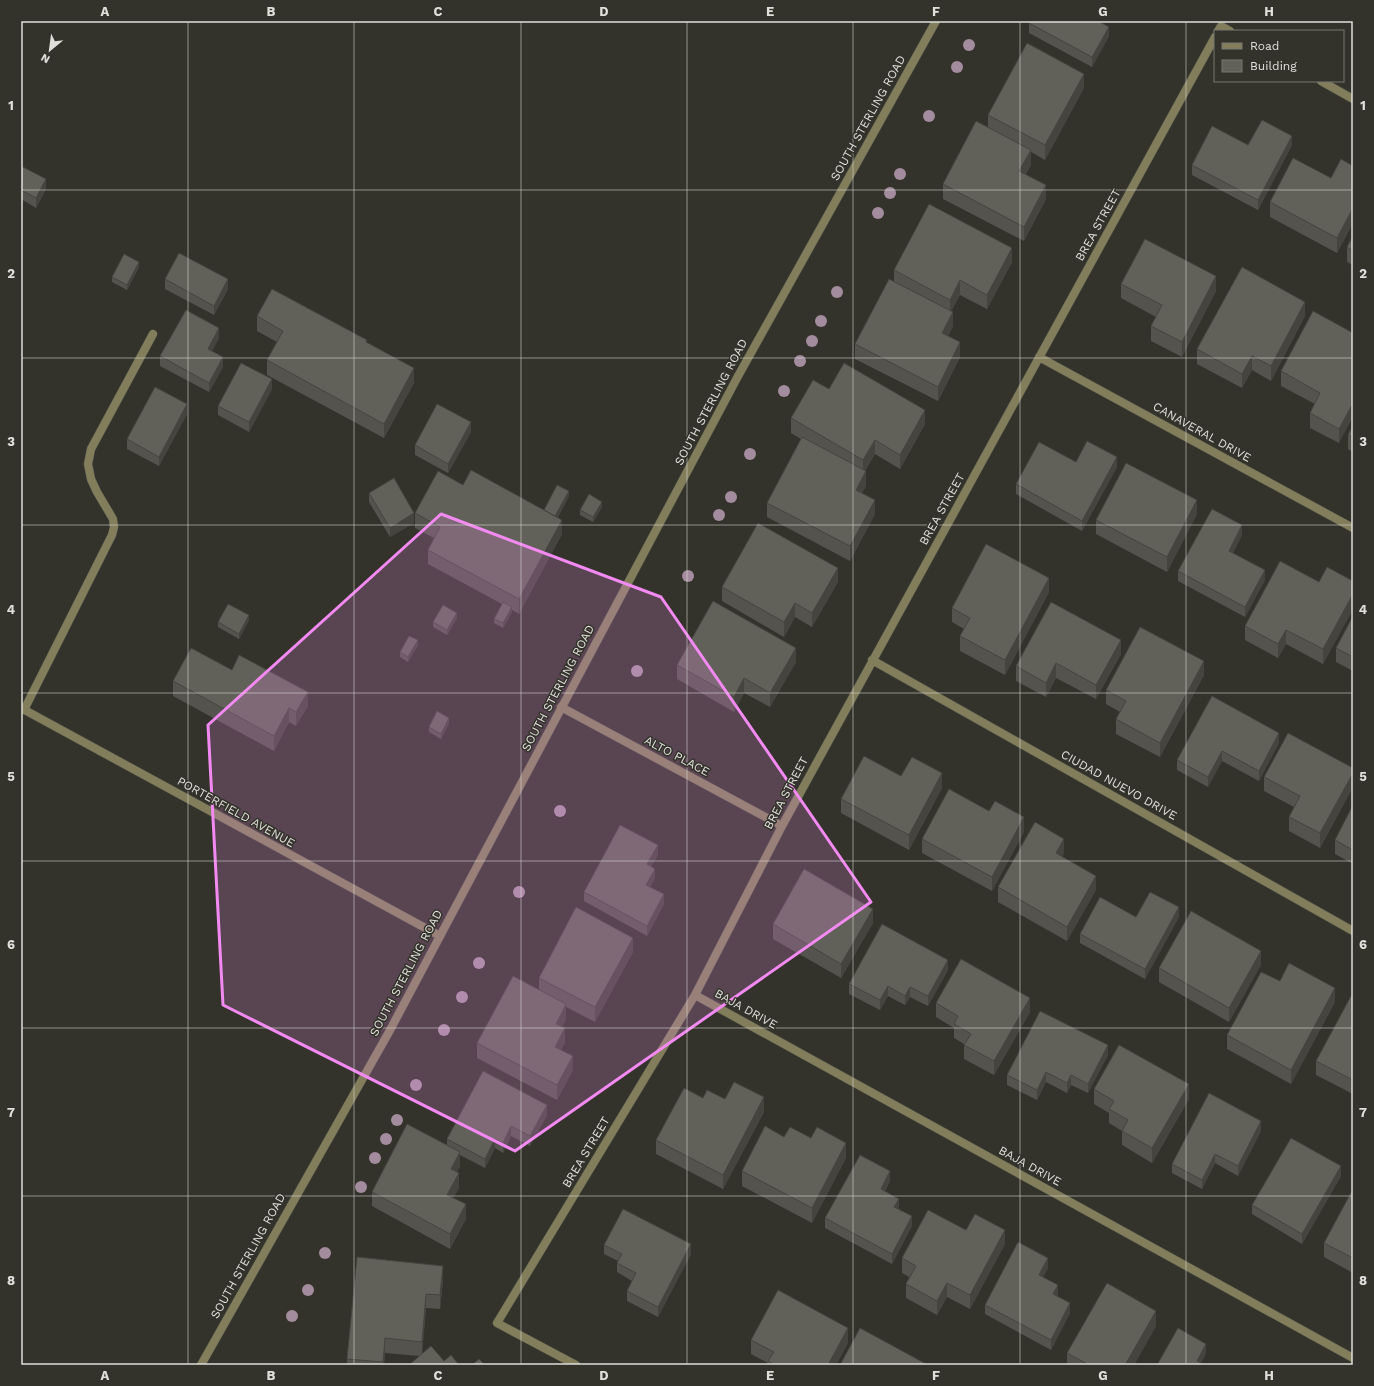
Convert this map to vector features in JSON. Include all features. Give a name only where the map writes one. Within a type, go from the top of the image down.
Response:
[{"type":"street","name":"SOUTH STERLING ROAD","points":[[201,1365],[389,1032],[737,378],[936,21]]},
{"type":"street","name":"BREA STREET","points":[[576,1365],[497,1323],[695,994],[782,826],[872,660],[1214,39]]},
{"type":"street","points":[[1323,82],[1353,99]]},
{"type":"street","points":[[23,709],[112,535],[114,527],[113,519],[91,479],[88,464],[91,449],[153,334]]},
{"type":"street","name":"CANAVERAL DRIVE","points":[[1039,357],[1353,528]]},
{"type":"street","name":"CIUDAD NUEVO DRIVE","points":[[872,660],[1353,931]]},
{"type":"street","name":"ALTO PLACE","points":[[561,708],[782,826]]},
{"type":"street","name":"PORTERFIELD AVENUE","points":[[23,709],[440,936]]},
{"type":"street","name":"BAJA DRIVE","points":[[695,994],[1353,1358]]},
{"type":"highlighted area","points":[[441,514],[661,597],[871,902],[515,1151],[223,1005],[208,725]]},
{"type":"building","points":[[1030,21],[1098,21],[1109,27],[1092,57],[1029,23]]},
{"type":"building","points":[[1027,43],[1084,74],[1045,145],[988,115]]},
{"type":"building","points":[[1262,120],[1292,136],[1258,200],[1192,165],[1212,126],[1248,145]]},
{"type":"building","points":[[976,121],[1031,150],[1019,171],[1046,185],[1024,227],[943,184]]},
{"type":"building","points":[[1293,158],[1331,178],[1341,159],[1353,166],[1353,208],[1337,238],[1270,202]]},
{"type":"building","points":[[21,166],[46,179],[36,198],[21,190]]},
{"type":"building","points":[[929,204],[1012,248],[987,295],[960,280],[950,300],[894,270]]},
{"type":"building","points":[[1353,236],[1353,251],[1347,247]]},
{"type":"building","points":[[1145,239],[1216,276],[1182,342],[1151,326],[1162,305],[1121,284]]},
{"type":"building","points":[[179,253],[228,279],[214,306],[165,279]]},
{"type":"building","points":[[124,254],[139,262],[127,285],[112,277]]},
{"type":"building","points":[[1242,267],[1305,302],[1271,366],[1252,356],[1242,374],[1197,349]]},
{"type":"building","points":[[889,279],[953,312],[942,333],[960,342],[938,387],[855,344]]},
{"type":"building","points":[[272,289],[367,340],[366,342],[414,368],[384,424],[267,360],[283,331],[257,316]]},
{"type":"building","points":[[186,310],[219,328],[208,349],[223,357],[209,383],[160,356]]},
{"type":"building","points":[[1313,311],[1353,333],[1353,403],[1339,429],[1310,413],[1320,393],[1281,371]]},
{"type":"building","points":[[241,363],[272,379],[249,422],[218,406]]},
{"type":"building","points":[[844,363],[925,410],[900,455],[875,440],[863,460],[791,418],[813,380],[829,389]]},
{"type":"building","points":[[155,387],[187,404],[159,457],[127,439]]},
{"type":"building","points":[[437,404],[471,422],[448,464],[415,445]]},
{"type":"building","points":[[1353,426],[1353,437],[1348,435]]},
{"type":"building","points":[[802,437],[866,471],[856,490],[875,500],[850,546],[767,503]]},
{"type":"building","points":[[1087,441],[1117,457],[1082,521],[1016,484],[1039,442],[1076,462]]},
{"type":"building","points":[[1126,463],[1197,500],[1167,557],[1096,520]]},
{"type":"building","points":[[471,470],[562,520],[519,599],[428,550],[440,527],[415,513],[438,471],[463,485]]},
{"type":"building","points":[[394,478],[414,513],[390,528],[369,493]]},
{"type":"building","points":[[557,485],[569,491],[555,516],[544,510]]},
{"type":"building","points":[[589,494],[602,502],[593,517],[580,510]]},
{"type":"building","points":[[1212,509],[1242,525],[1229,551],[1265,570],[1245,607],[1178,571]]},
{"type":"building","points":[[758,523],[838,568],[812,613],[795,603],[784,622],[722,587]]},
{"type":"building","points":[[986,544],[1049,578],[1005,660],[960,636],[970,618],[952,608]]},
{"type":"building","points":[[1280,561],[1319,582],[1327,567],[1353,581],[1353,594],[1323,649],[1286,630],[1278,644],[1245,626]]},
{"type":"building","points":[[713,601],[796,648],[770,693],[744,678],[734,697],[677,665]]},
{"type":"building","points":[[503,602],[512,607],[503,623],[494,619]]},
{"type":"building","points":[[1051,602],[1121,640],[1096,685],[1056,663],[1046,683],[1016,666]]},
{"type":"building","points":[[228,604],[249,615],[239,634],[218,622]]},
{"type":"building","points":[[443,605],[457,613],[447,630],[433,622]]},
{"type":"building","points":[[1353,616],[1353,657],[1336,648]]},
{"type":"building","points":[[1140,627],[1204,661],[1160,743],[1116,719],[1126,701],[1106,690]]},
{"type":"building","points":[[409,636],[418,640],[408,657],[400,652]]},
{"type":"building","points":[[191,648],[232,670],[239,655],[308,692],[296,712],[289,708],[274,736],[173,681]]},
{"type":"building","points":[[1212,696],[1279,733],[1259,771],[1222,751],[1208,777],[1177,760]]},
{"type":"building","points":[[437,711],[449,718],[441,734],[429,727]]},
{"type":"building","points":[[1288,733],[1353,768],[1353,773],[1320,833],[1289,817],[1300,796],[1264,777]]},
{"type":"building","points":[[864,756],[901,776],[912,757],[942,773],[909,835],[841,799]]},
{"type":"building","points":[[949,789],[989,811],[995,801],[1024,817],[992,877],[922,839]]},
{"type":"building","points":[[1353,805],[1353,850],[1335,840]]},
{"type":"building","points":[[1035,822],[1064,839],[1056,853],[1096,876],[1067,927],[998,887]]},
{"type":"building","points":[[620,825],[658,845],[647,864],[655,869],[646,885],[664,894],[647,926],[584,892]]},
{"type":"building","points":[[804,869],[873,909],[841,964],[773,924]]},
{"type":"building","points":[[1150,892],[1179,907],[1145,969],[1080,934],[1100,897],[1136,917]]},
{"type":"building","points":[[576,907],[633,938],[595,1007],[539,978]]},
{"type":"building","points":[[1191,911],[1261,951],[1229,1008],[1159,968]]},
{"type":"building","points":[[882,924],[948,960],[928,996],[910,987],[905,996],[888,986],[880,1000],[849,984]]},
{"type":"building","points":[[961,959],[1030,998],[994,1061],[964,1045],[971,1034],[954,1024],[958,1016],[936,1003]]},
{"type":"building","points":[[1289,963],[1335,988],[1291,1070],[1227,1035],[1261,972],[1280,981]]},
{"type":"building","points":[[513,976],[566,1004],[556,1024],[565,1028],[555,1047],[573,1056],[557,1085],[477,1043]]},
{"type":"building","points":[[1351,996],[1353,997],[1353,1080],[1316,1061]]},
{"type":"building","points":[[1040,1011],[1108,1045],[1088,1084],[1071,1075],[1067,1083],[1046,1072],[1037,1090],[1007,1075]]},
{"type":"building","points":[[1119,1045],[1189,1084],[1152,1148],[1122,1131],[1128,1120],[1109,1109],[1114,1101],[1094,1089]]},
{"type":"building","points":[[483,1071],[547,1105],[530,1136],[511,1126],[503,1143],[495,1139],[485,1159],[447,1139]]},
{"type":"building","points":[[734,1082],[764,1097],[723,1175],[656,1140],[684,1088],[703,1098],[707,1090],[725,1099]]},
{"type":"building","points":[[1209,1093],[1261,1121],[1238,1166],[1215,1154],[1202,1180],[1172,1164]]},
{"type":"building","points":[[407,1124],[460,1152],[451,1169],[459,1173],[447,1195],[466,1204],[450,1234],[372,1192]]},
{"type":"building","points":[[765,1126],[784,1137],[790,1127],[811,1138],[817,1127],[846,1143],[812,1208],[742,1171]]},
{"type":"building","points":[[1291,1138],[1341,1166],[1302,1234],[1252,1205]]},
{"type":"building","points":[[860,1155],[890,1171],[881,1189],[899,1199],[894,1207],[912,1216],[892,1254],[825,1218]]},
{"type":"building","points":[[1353,1189],[1353,1258],[1324,1243]]},
{"type":"building","points":[[623,1209],[691,1244],[658,1307],[627,1291],[636,1273],[617,1263],[622,1254],[604,1245]]},
{"type":"building","points":[[928,1210],[966,1230],[975,1214],[1005,1230],[970,1295],[947,1283],[937,1301],[906,1284],[916,1266],[902,1258]]},
{"type":"building","points":[[1018,1242],[1048,1258],[1039,1275],[1058,1285],[1053,1294],[1070,1303],[1051,1340],[985,1305]]},
{"type":"building","points":[[357,1257],[443,1266],[440,1295],[426,1294],[422,1342],[385,1338],[383,1362],[347,1359]]},
{"type":"building","points":[[1107,1283],[1156,1311],[1125,1365],[1089,1365],[1067,1353]]},
{"type":"building","points":[[778,1290],[848,1328],[828,1365],[775,1365],[768,1361],[774,1352],[751,1340]]},
{"type":"building","points":[[860,1328],[928,1365],[840,1365]]},
{"type":"building","points":[[1178,1328],[1206,1344],[1197,1361],[1204,1365],[1157,1365]]},
{"type":"building","points":[[431,1346],[444,1361],[451,1355],[459,1365],[409,1365]]},
{"type":"building","points":[[479,1359],[485,1365],[472,1365]]}]
